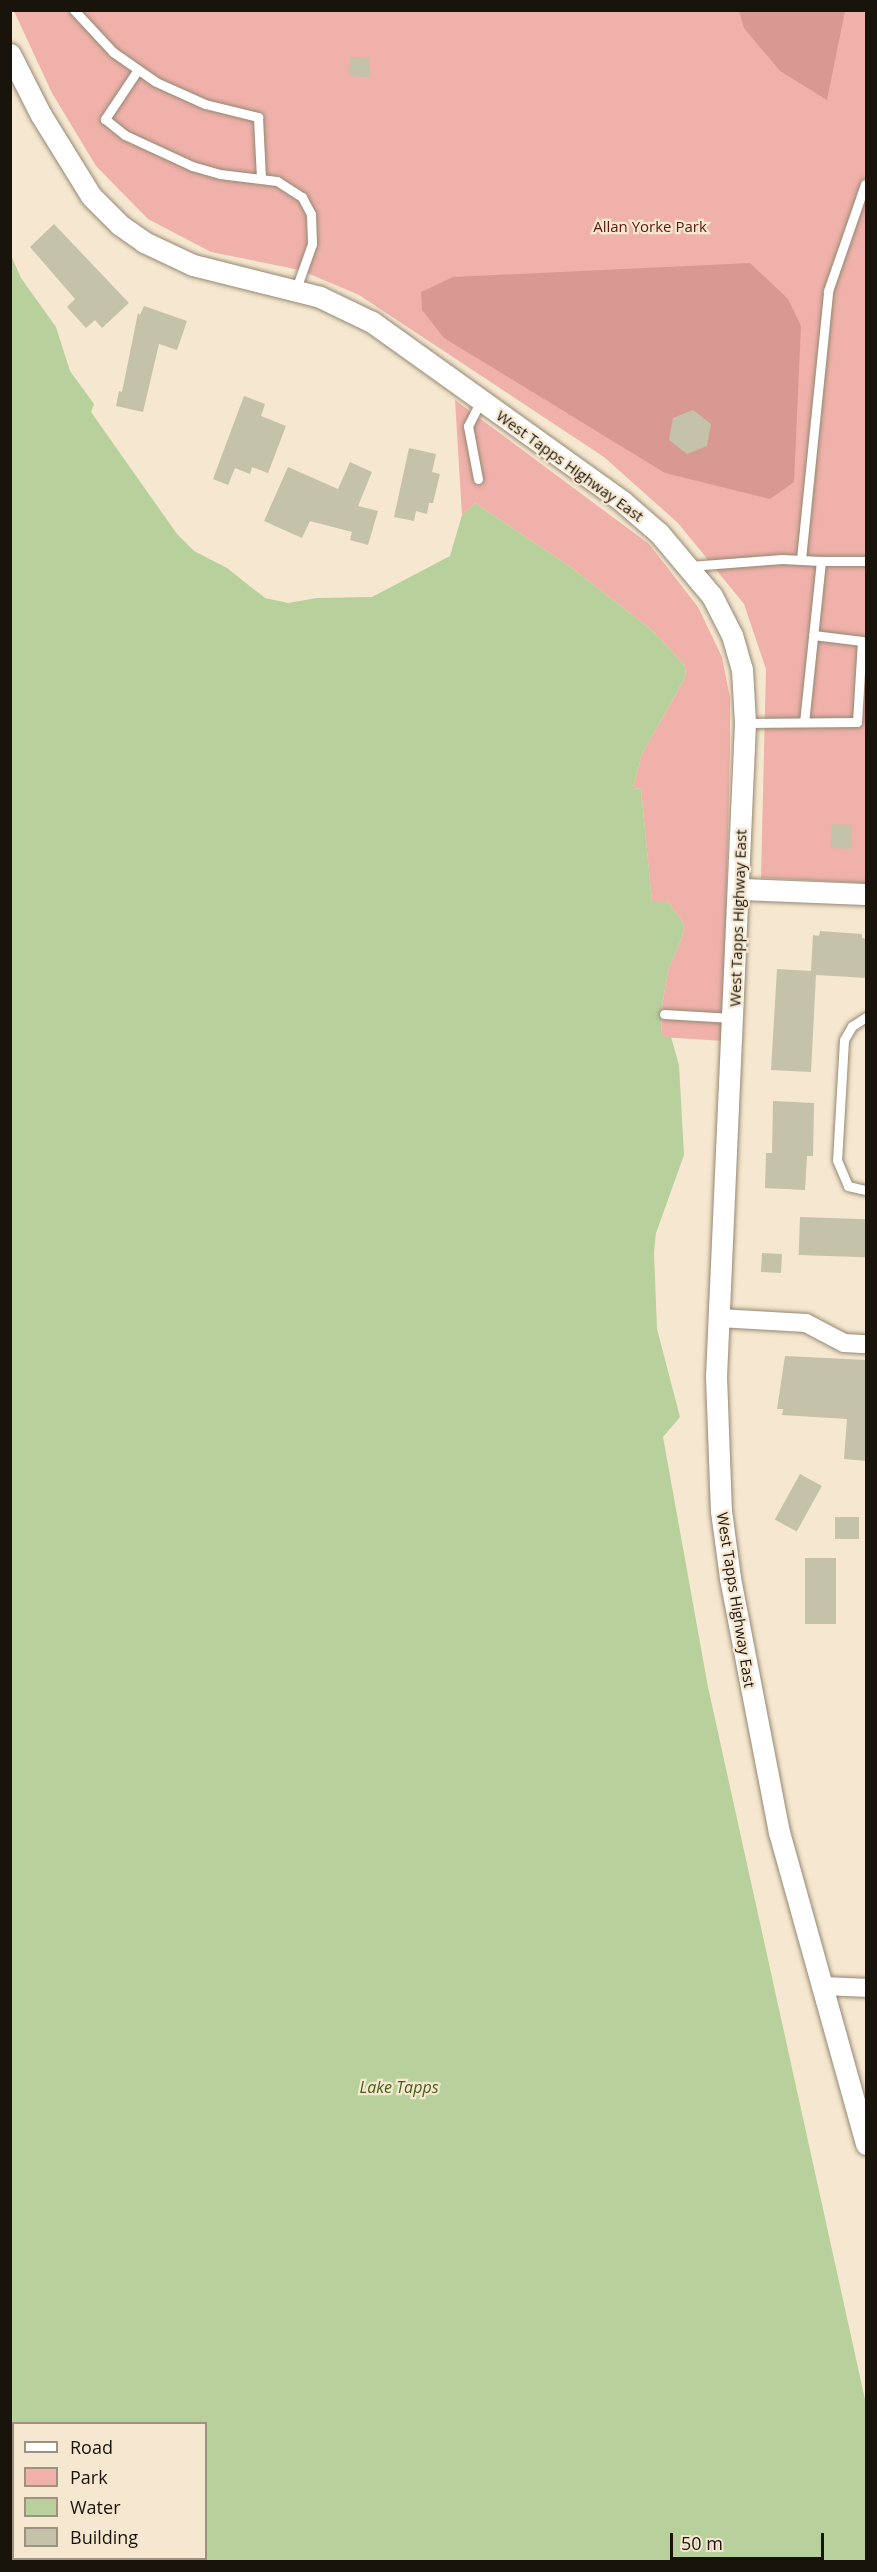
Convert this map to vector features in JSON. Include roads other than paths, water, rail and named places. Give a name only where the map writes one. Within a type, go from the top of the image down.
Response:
[{"type":"street","name":"West Tapps Highway East","points":[[10,54],[41,115],[91,196],[120,225],[144,242],[193,265],[296,289],[360,315],[622,501],[690,566],[712,596],[736,644],[742,669],[745,723],[740,889],[718,1318],[717,1454],[730,1578],[779,1832],[867,2144]]},
{"type":"street","points":[[740,889],[867,894]]},
{"type":"street","points":[[718,1318],[806,1323],[844,1343],[867,1344]]},
{"type":"street","points":[[821,1986],[867,1988]]},
{"type":"lane","points":[[74,10],[95,35],[137,70],[197,101],[258,117],[261,179]]},
{"type":"lane","points":[[137,70],[105,119],[125,135],[169,158],[220,174],[277,181],[294,190],[311,214],[309,260],[296,289]]},
{"type":"lane","points":[[801,559],[828,291],[865,184]]},
{"type":"lane","points":[[478,479],[468,426],[481,400]]},
{"type":"lane","points":[[690,566],[801,559],[867,561]]},
{"type":"lane","points":[[804,722],[821,561]]},
{"type":"lane","points":[[745,723],[857,722],[862,641],[813,635]]},
{"type":"lane","points":[[664,1014],[734,1018]]},
{"type":"lane","points":[[867,1017],[852,1026],[844,1040],[837,1160],[848,1186],[867,1190]]},
{"type":"water","name":"Lake Tapps","points":[[10,253],[21,278],[56,327],[70,371],[94,404],[91,412],[177,534],[194,551],[227,568],[265,598],[288,603],[317,598],[372,597],[450,556],[462,515],[475,503],[572,568],[653,631],[686,667],[685,678],[642,754],[633,788],[641,789],[652,901],[668,902],[684,924],[682,938],[668,970],[661,1013],[662,1036],[671,1037],[679,1065],[684,1155],[656,1233],[654,1252],[657,1329],[680,1417],[663,1437],[708,1687],[866,2404],[866,2561],[11,2561]]},
{"type":"park label","name":"Allan Yorke Park","points":[[650,227]]}]
